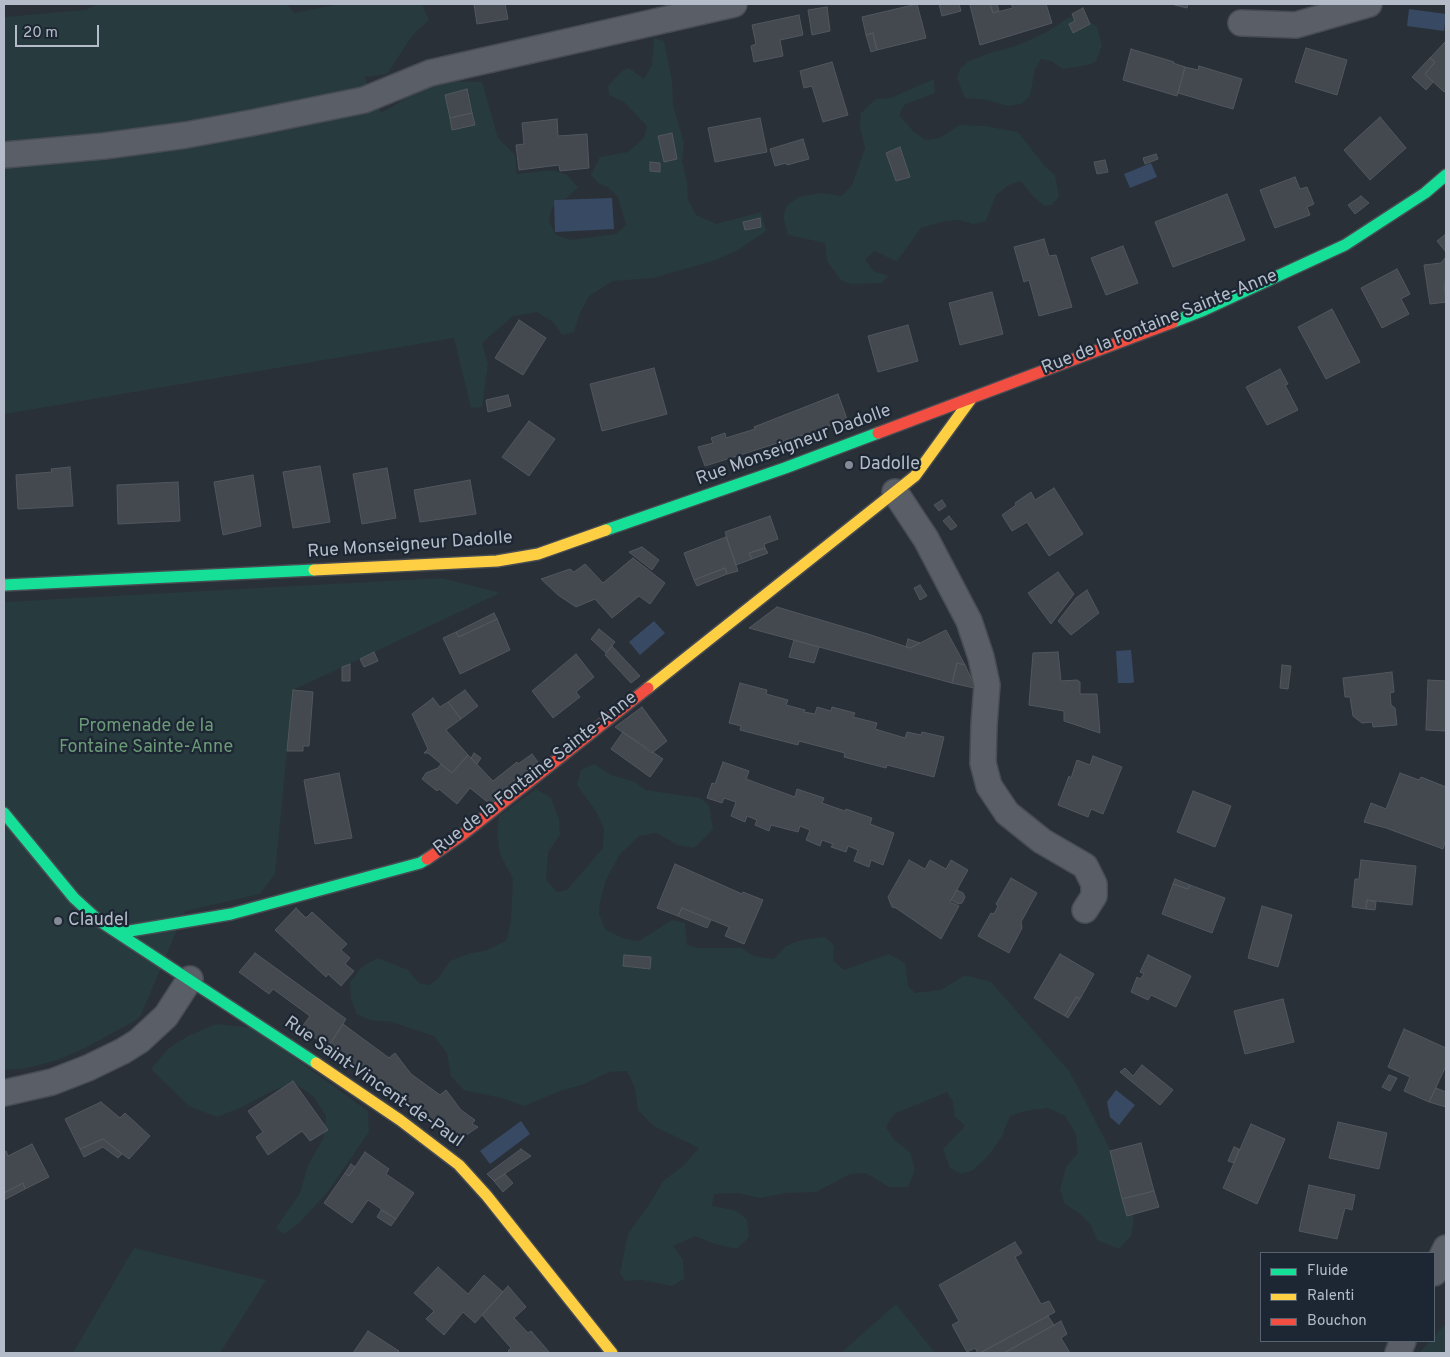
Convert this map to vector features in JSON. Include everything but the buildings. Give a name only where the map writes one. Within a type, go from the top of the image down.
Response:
[{"type":"street","points":[[4,154],[104,146],[186,135],[260,122],[364,100],[430,73],[734,4]]},
{"type":"street","points":[[1241,23],[1296,25],[1369,4]]},
{"type":"street","name":"Rue de la Fontaine Sainte-Anne","points":[[118,933],[231,914],[420,863],[462,835],[914,476],[971,399],[1204,310],[1345,245],[1425,193],[1446,175]]},
{"type":"street","name":"Rue Monseigneur Dadolle","points":[[4,584],[497,561],[538,554],[786,468],[971,399]]},
{"type":"street","points":[[895,492],[926,539],[969,622],[981,657],[987,685],[983,763],[989,786],[1007,813],[1042,841],[1085,866],[1094,884],[1094,896],[1085,910]]},
{"type":"street","points":[[4,813],[74,898],[118,933],[190,979],[166,1016],[139,1041],[123,1051],[88,1068],[52,1082],[4,1093]]},
{"type":"street","name":"Rue Saint-Vincent-de-Paul","points":[[190,979],[306,1055],[400,1120],[459,1165],[487,1196],[612,1353]]},
{"type":"street","points":[[1435,1271],[1446,1248]]},
{"type":"green space","points":[[96,4],[287,4],[294,13],[340,4],[422,4],[429,20],[412,36],[387,74],[364,77],[381,113],[435,81],[482,82],[498,138],[515,155],[517,174],[552,170],[567,175],[578,187],[568,197],[552,207],[549,221],[556,235],[570,240],[616,234],[626,225],[618,197],[609,188],[598,183],[591,175],[600,157],[628,152],[644,138],[647,126],[624,102],[609,95],[608,86],[622,71],[629,68],[644,79],[652,65],[654,38],[664,41],[672,81],[673,105],[684,143],[682,161],[687,182],[688,200],[696,215],[716,224],[761,212],[766,231],[738,250],[716,260],[653,278],[613,281],[589,296],[579,315],[574,332],[562,335],[553,322],[537,312],[513,316],[482,343],[488,364],[482,407],[471,408],[454,338],[4,414],[4,17],[86,10]]},
{"type":"green space","points":[[1082,16],[1097,27],[1102,46],[1096,61],[1088,65],[1063,69],[1051,61],[1041,59],[1035,69],[1030,96],[1021,104],[1007,106],[988,100],[965,98],[957,78],[960,69],[969,61],[1016,46],[1047,32],[1068,18]]},
{"type":"green space","points":[[934,79],[935,93],[904,105],[899,115],[914,132],[926,140],[939,138],[960,125],[985,126],[1018,132],[1044,165],[1055,175],[1059,197],[1051,205],[1044,206],[1021,181],[1009,185],[996,195],[986,221],[973,224],[960,220],[945,221],[921,228],[897,261],[875,251],[865,259],[873,271],[888,276],[882,283],[851,284],[841,280],[827,261],[825,243],[788,235],[783,216],[787,205],[799,197],[820,193],[842,196],[852,185],[865,148],[860,127],[861,113],[876,99],[891,98]]},
{"type":"green space","name":"Promenade de la Fontaine Sainte-Anne","points":[[442,578],[500,593],[293,690],[275,874],[260,894],[185,911],[138,1019],[85,1048],[58,1060],[27,1068],[4,1070],[4,602]]},
{"type":"green space","points":[[594,764],[611,775],[635,782],[646,790],[700,798],[709,805],[713,829],[694,848],[678,845],[656,833],[639,836],[620,854],[606,880],[599,914],[606,930],[625,939],[639,941],[672,920],[685,923],[687,945],[699,948],[741,948],[754,956],[774,959],[786,946],[801,940],[825,937],[834,946],[833,961],[844,970],[889,954],[905,963],[908,986],[915,993],[941,990],[965,975],[991,982],[1069,1071],[1121,1171],[1134,1219],[1131,1236],[1119,1249],[1097,1240],[1091,1225],[1080,1214],[1065,1204],[1060,1190],[1066,1167],[1078,1153],[1076,1134],[1065,1116],[1048,1108],[1025,1111],[1010,1116],[1002,1136],[989,1155],[973,1170],[961,1174],[950,1168],[943,1149],[965,1126],[955,1117],[953,1102],[947,1092],[894,1114],[886,1127],[894,1140],[910,1152],[915,1170],[908,1187],[889,1187],[866,1173],[850,1174],[816,1192],[785,1193],[760,1198],[738,1193],[714,1194],[712,1206],[734,1210],[747,1219],[749,1237],[737,1249],[715,1244],[695,1236],[673,1246],[683,1260],[684,1279],[672,1286],[643,1280],[625,1281],[620,1273],[628,1234],[651,1202],[663,1181],[683,1166],[699,1148],[654,1126],[638,1110],[635,1088],[627,1071],[609,1072],[584,1084],[560,1091],[524,1106],[501,1098],[464,1090],[451,1076],[447,1053],[434,1036],[392,1022],[370,1020],[357,1014],[351,998],[350,982],[362,967],[378,958],[408,970],[419,983],[429,985],[438,979],[450,961],[471,953],[485,951],[507,940],[511,920],[513,879],[500,854],[497,834],[499,816],[536,789],[551,798],[559,819],[560,835],[548,852],[546,880],[557,892],[567,890],[603,848],[604,829],[597,813],[577,785],[581,770]]},
{"type":"green space","points":[[216,1024],[253,1028],[368,1111],[369,1132],[326,1194],[298,1224],[284,1234],[276,1228],[300,1193],[308,1165],[323,1139],[326,1116],[314,1097],[294,1083],[272,1091],[240,1108],[217,1117],[189,1106],[151,1069],[169,1048],[188,1036]]},
{"type":"green space","points":[[134,1248],[266,1280],[220,1353],[73,1353]]},
{"type":"green space","points":[[896,1304],[935,1353],[841,1353]]},
{"type":"green space","points":[[1446,1323],[1446,1353],[1419,1353],[1429,1342],[1435,1342],[1435,1336]]},
{"type":"water","points":[[1409,9],[1446,14],[1444,31],[1407,26]]},
{"type":"water","points":[[1151,163],[1157,177],[1130,188],[1124,174]]},
{"type":"water","points":[[612,198],[614,229],[555,232],[554,200]]},
{"type":"water","points":[[654,621],[665,633],[640,655],[629,642]]},
{"type":"water","points":[[1131,650],[1134,682],[1118,683],[1116,651]]},
{"type":"water","points":[[1116,1090],[1135,1105],[1119,1125],[1110,1117],[1107,1102]]},
{"type":"water","points":[[521,1121],[530,1134],[490,1164],[480,1151]]},
{"type":"traffic: fast","points":[[1173,322],[1204,310],[1345,245],[1425,193],[1446,175]]},
{"type":"traffic: fast","points":[[606,530],[785,468],[878,433]]},
{"type":"traffic: fast","points":[[4,585],[314,570]]},
{"type":"traffic: fast","points":[[4,813],[74,898],[98,920],[316,1063]]},
{"type":"traffic: fast","points":[[118,933],[231,914],[420,863],[427,859]]},
{"type":"traffic: slow","points":[[648,688],[915,476],[971,399]]},
{"type":"traffic: slow","points":[[314,570],[497,561],[538,554],[606,530]]},
{"type":"traffic: slow","points":[[316,1063],[400,1120],[459,1165],[487,1196],[612,1353]]},
{"type":"traffic: jam","points":[[878,433],[1173,322]]},
{"type":"traffic: jam","points":[[427,859],[462,835],[648,688]]},
{"type":"place","name":"Dadolle","points":[[849,465]]},
{"type":"place","name":"Claudel","points":[[58,921]]}]
